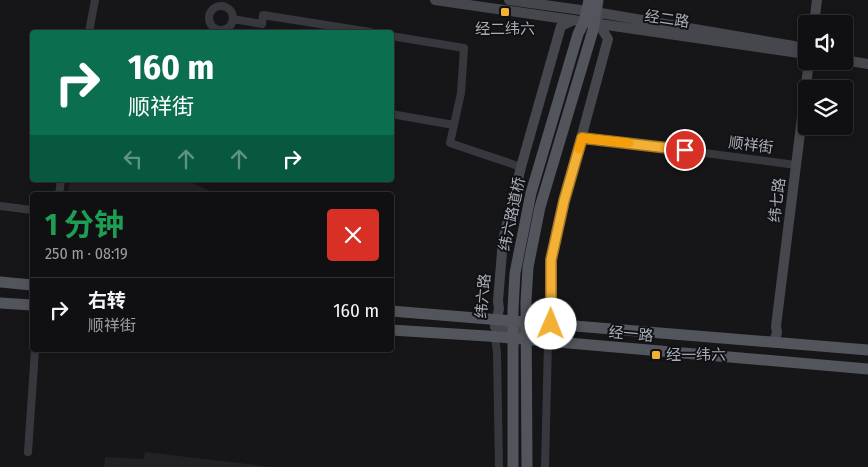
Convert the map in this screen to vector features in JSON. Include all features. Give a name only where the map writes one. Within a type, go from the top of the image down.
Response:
[{"type":"main road","name":"纬六路道桥","points":[[513,467],[513,309],[515,273],[531,192],[578,34],[590,14]]},
{"type":"main road","name":"纬六路道桥","points":[[527,467],[526,302],[528,267],[540,207],[591,36],[590,14]]},
{"type":"main road","points":[[0,282],[30,285]]},
{"type":"main road","points":[[0,303],[30,305]]},
{"type":"main road","name":"经一路","points":[[394,311],[496,318],[868,350]]},
{"type":"main road","name":"经一路","points":[[394,330],[868,369]]},
{"type":"street","points":[[89,30],[95,0]]},
{"type":"street","name":"经二路","points":[[434,0],[590,14],[798,47]]},
{"type":"street","name":"经二路","points":[[509,0],[798,53]]},
{"type":"street","points":[[815,15],[817,0]]},
{"type":"street","points":[[224,3],[231,11],[233,19],[230,26],[224,30],[216,29],[210,24],[208,18],[215,7],[224,3]]},
{"type":"street","points":[[233,19],[262,24],[263,14],[341,30]]},
{"type":"street","points":[[551,324],[553,314],[551,307],[551,260],[564,201],[608,40],[590,14]]},
{"type":"street","name":"纬六路","points":[[495,337],[496,318],[499,309],[503,240],[521,166],[561,26],[590,14]]},
{"type":"street","points":[[394,36],[464,48],[461,93],[450,143],[521,166]]},
{"type":"street","points":[[853,55],[868,57]]},
{"type":"street","points":[[853,62],[868,64]]},
{"type":"street","name":"纬七路","points":[[774,341],[777,333],[776,326],[808,70]]},
{"type":"street","points":[[394,114],[454,124]]},
{"type":"street","name":"顺祥街","points":[[582,138],[796,165]]},
{"type":"street","points":[[0,206],[30,210]]},
{"type":"street","name":"纬六路","points":[[495,337],[501,328],[547,332],[551,324]]},
{"type":"street","points":[[495,337],[497,353],[499,467]]},
{"type":"street","points":[[545,467],[548,342]]},
{"type":"street","points":[[28,452],[35,352]]},
{"type":"shaded area","points":[[70,182],[190,182],[212,192],[68,192]]},
{"type":"shaded area","points":[[145,452],[272,467],[104,467],[105,457],[144,459]]},
{"type":"slow traffic","points":[[579,149],[582,138],[629,143]]},
{"type":"place","name":"经二纬六","points":[[505,12]]},
{"type":"place","name":"经一纬六","points":[[656,355]]},
{"type":"route","points":[[551,324],[553,314],[551,307],[551,260],[564,201],[582,138],[685,150]]}]
